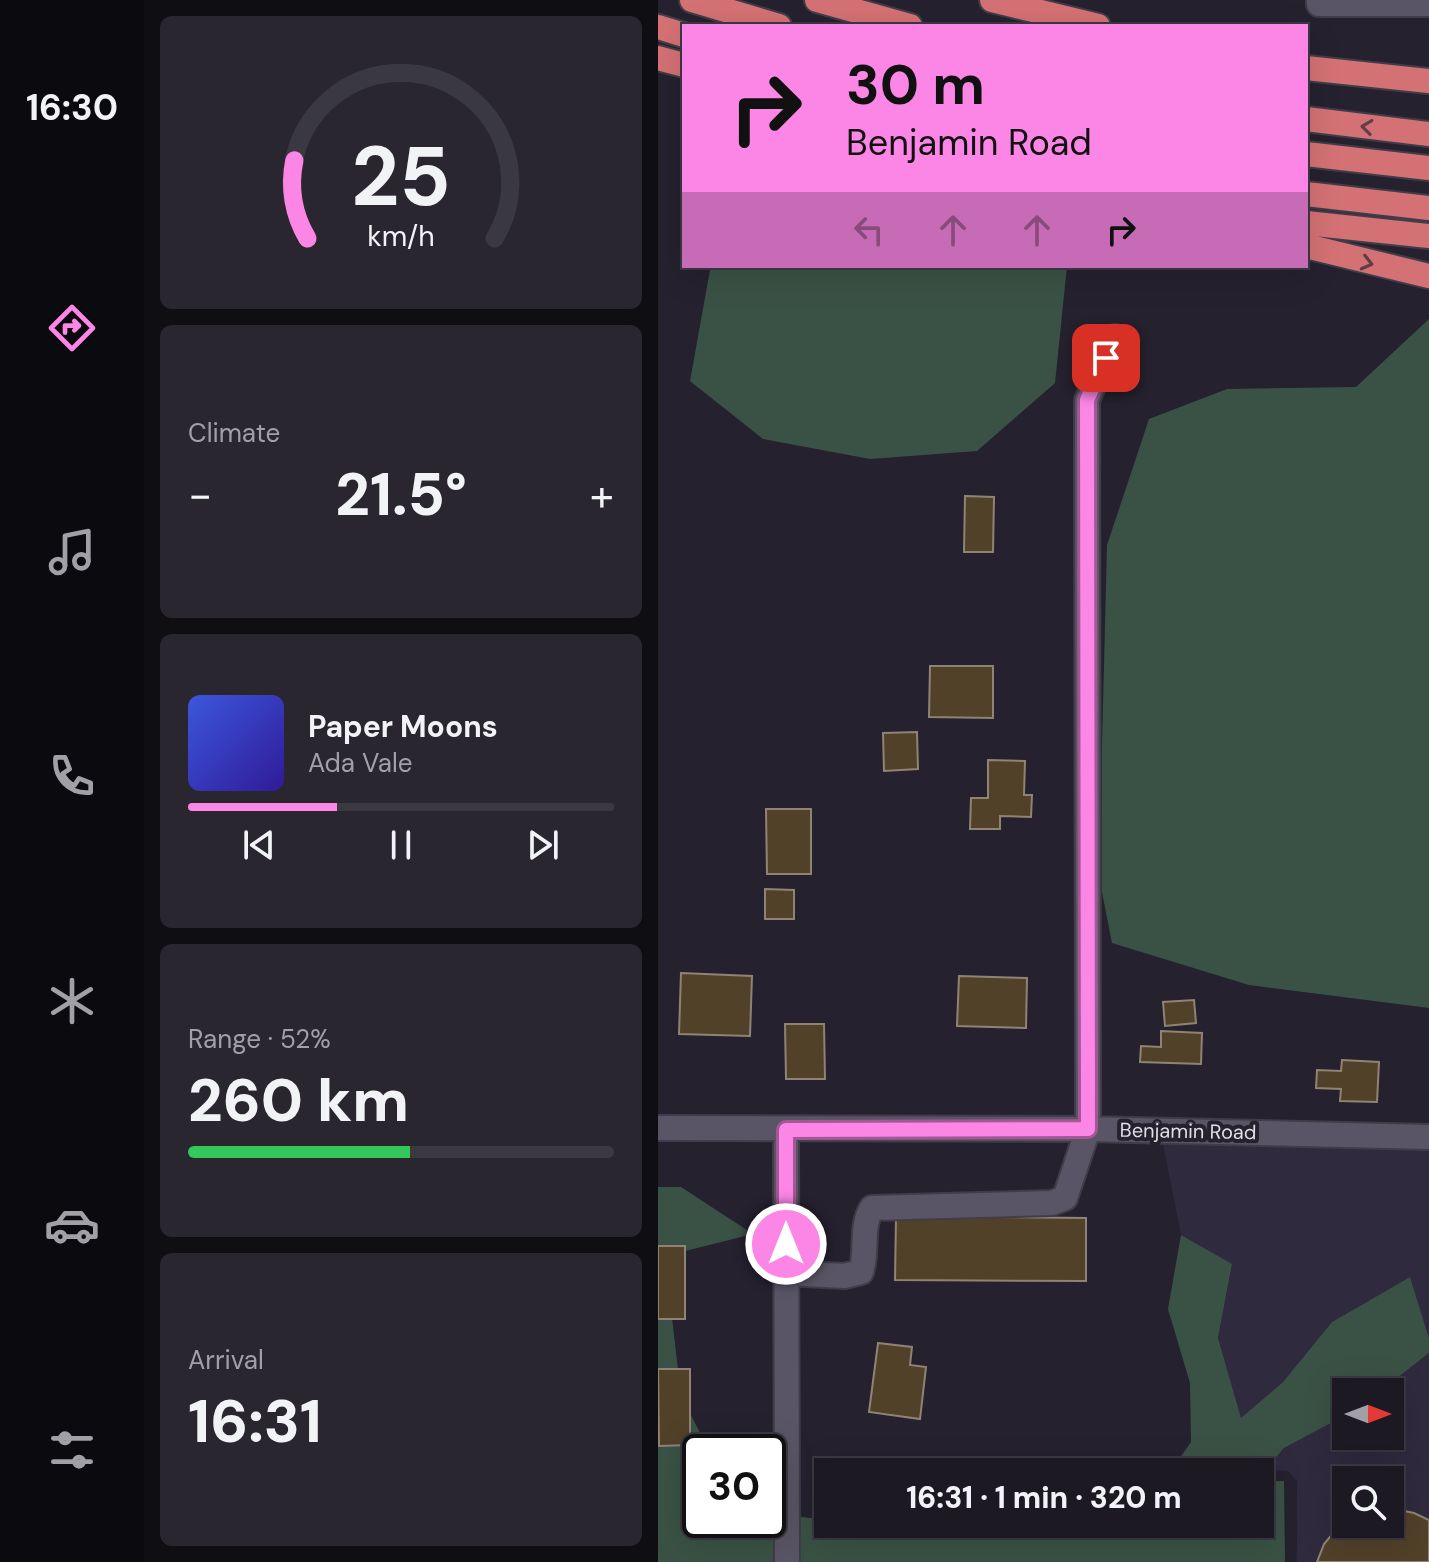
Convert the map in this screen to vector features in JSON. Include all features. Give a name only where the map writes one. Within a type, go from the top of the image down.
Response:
[{"type":"highway","points":[[692,0],[772,24]]},
{"type":"highway","points":[[817,0],[903,24]]},
{"type":"highway","points":[[992,0],[1090,24]]},
{"type":"highway","points":[[658,27],[682,34]]},
{"type":"highway","points":[[658,58],[682,64]]},
{"type":"highway","points":[[1308,68],[1429,81]]},
{"type":"highway","points":[[1308,119],[1429,134]]},
{"type":"highway","points":[[1308,154],[1429,168]]},
{"type":"highway","points":[[1308,194],[1429,208]]},
{"type":"highway","points":[[1308,223],[1429,236]]},
{"type":"highway","points":[[1308,246],[1429,276]]},
{"type":"street","points":[[1319,0],[1319,4],[1429,4]]},
{"type":"street","points":[[786,1273],[844,1276],[861,1272],[865,1259],[866,1218],[872,1208],[1052,1203],[1065,1198],[1088,1129],[1087,400],[1115,337]]},
{"type":"street","name":"Benjamin Road","points":[[658,1128],[1088,1129],[1429,1137]]},
{"type":"street","points":[[786,1130],[787,1562]]},
{"type":"shaded area","points":[[1163,1144],[1429,1150],[1429,1338],[1410,1277],[1332,1322],[1283,1382],[1241,1419],[1218,1338],[1232,1265],[1181,1235]]},
{"type":"shaded area","points":[[1429,1353],[1429,1562],[1297,1562],[1297,1481],[1288,1471],[1274,1470],[1274,1458],[1284,1448],[1332,1422],[1332,1450],[1404,1450],[1404,1378],[1397,1378]]},
{"type":"green space","points":[[1067,268],[1055,383],[977,451],[870,459],[763,439],[690,381],[710,270]]},
{"type":"green space","points":[[1429,319],[1429,1008],[1249,985],[1112,943],[1102,892],[1107,545],[1149,419],[1227,389],[1356,387]]},
{"type":"green space","points":[[658,1187],[681,1187],[753,1234],[665,1256],[681,1396],[701,1434],[682,1434],[682,1538],[786,1538],[786,1515],[814,1518],[814,1538],[1274,1538],[1274,1481],[1284,1481],[1285,1562],[658,1562]]},
{"type":"green space","points":[[1181,1235],[1232,1264],[1218,1338],[1241,1418],[1283,1382],[1332,1322],[1410,1277],[1429,1338],[1429,1353],[1397,1378],[1332,1378],[1332,1422],[1284,1448],[1274,1459],[1180,1458],[1191,1442],[1190,1383],[1168,1309]]},
{"type":"building","points":[[965,496],[994,497],[993,552],[964,552]]},
{"type":"building","points":[[930,666],[993,666],[993,718],[929,717]]},
{"type":"building","points":[[917,732],[918,769],[884,771],[883,733]]},
{"type":"building","points":[[988,760],[1025,761],[1024,795],[1032,795],[1031,817],[1000,816],[1000,829],[970,829],[971,798],[988,798]]},
{"type":"building","points":[[766,809],[811,809],[811,874],[767,874]]},
{"type":"building","points":[[765,889],[794,890],[794,919],[765,919]]},
{"type":"building","points":[[681,973],[752,976],[750,1036],[679,1034]]},
{"type":"building","points":[[959,976],[1027,978],[1026,1028],[957,1026]]},
{"type":"building","points":[[1194,1000],[1196,1023],[1165,1026],[1163,1002]]},
{"type":"building","points":[[785,1024],[824,1024],[825,1079],[786,1079]]},
{"type":"building","points":[[1161,1031],[1202,1033],[1201,1064],[1140,1062],[1141,1046],[1161,1047]]},
{"type":"building","points":[[1342,1060],[1379,1062],[1377,1102],[1340,1101],[1341,1089],[1316,1088],[1317,1070],[1341,1071]]},
{"type":"building","points":[[896,1216],[1086,1218],[1086,1281],[895,1280]]},
{"type":"building","points":[[658,1246],[685,1246],[685,1319],[658,1319]]},
{"type":"building","points":[[878,1343],[912,1347],[910,1365],[926,1367],[920,1419],[869,1412]]},
{"type":"building","points":[[658,1369],[690,1369],[690,1434],[682,1434],[682,1445],[659,1446]]},
{"type":"building","points":[[1404,1511],[1429,1520],[1429,1562],[1317,1562],[1324,1544],[1332,1534],[1332,1538],[1404,1538]]},
{"type":"route","points":[[786,1244],[786,1130],[1088,1129],[1087,400],[1106,358]]}]
